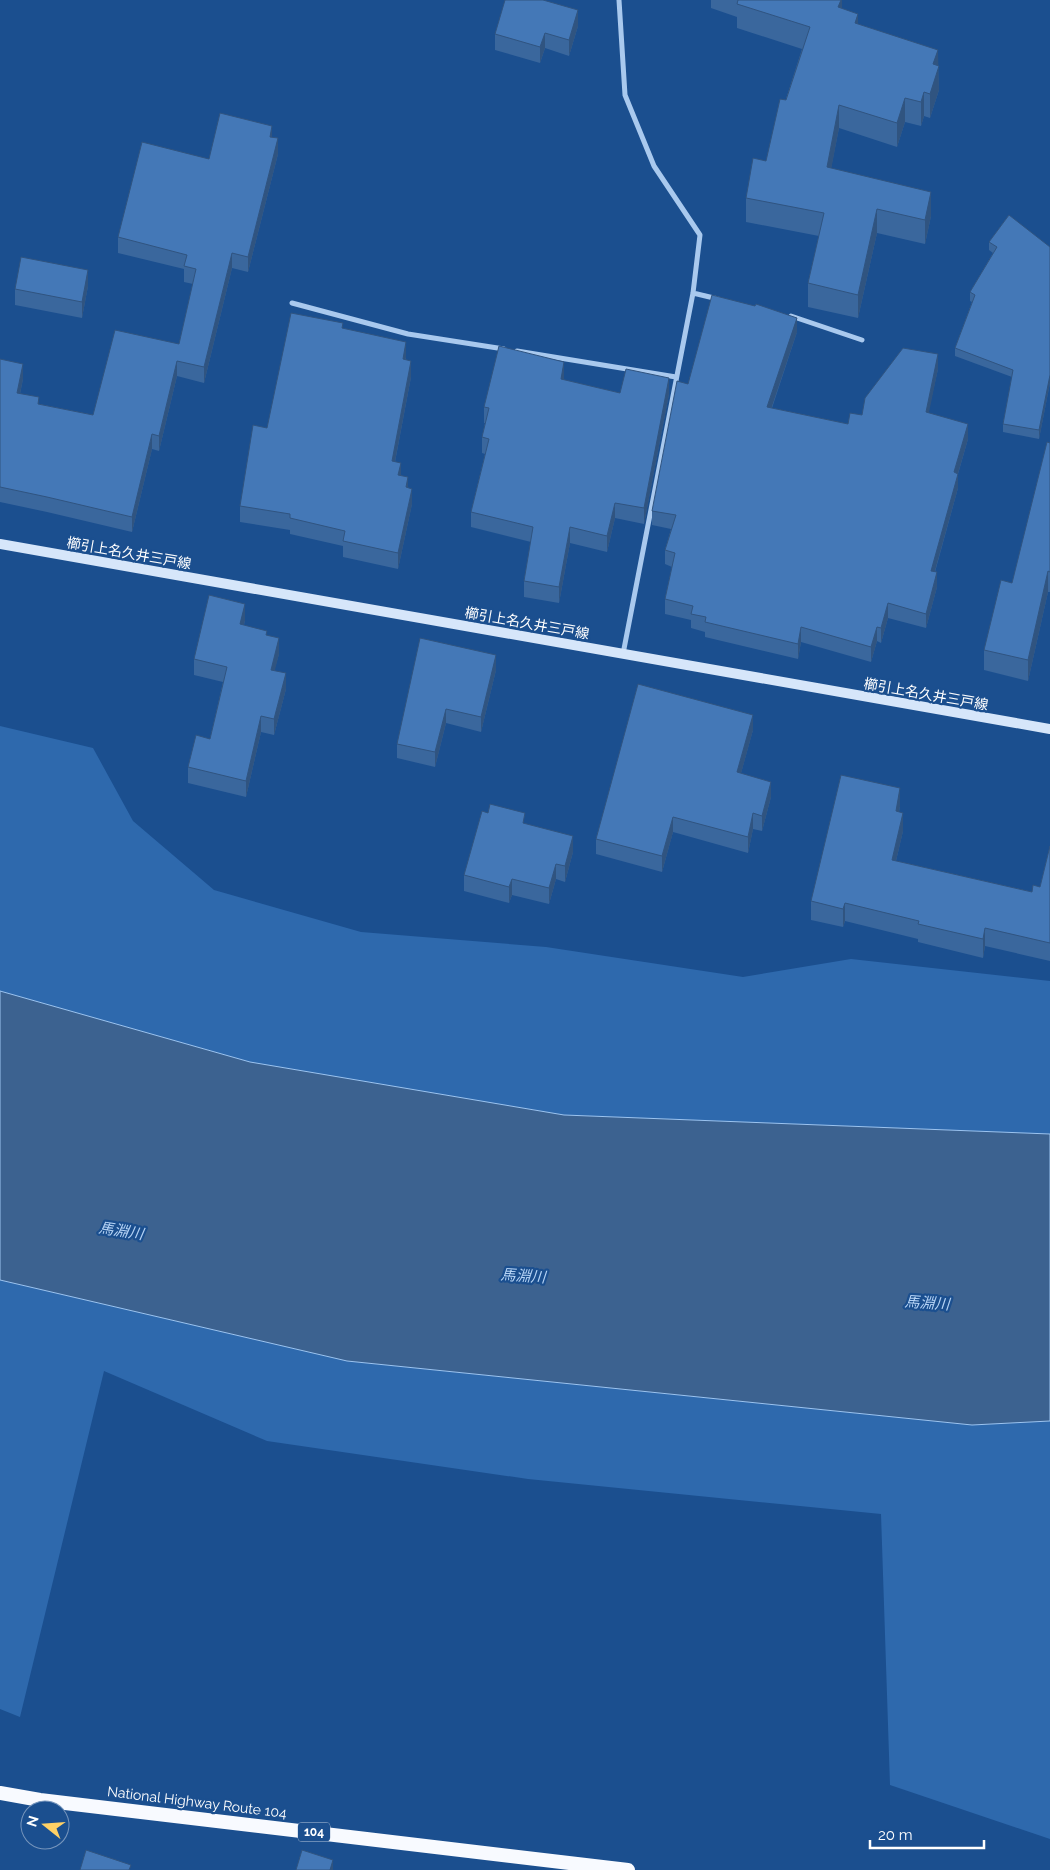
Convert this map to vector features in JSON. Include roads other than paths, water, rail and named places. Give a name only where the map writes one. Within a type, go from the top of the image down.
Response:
[{"type":"highway","name":"National Highway Route 104","points":[[0,1792],[50,1801],[628,1870]]},
{"type":"main road","name":"櫛引上名久井三戸線","points":[[0,544],[1050,729]]},
{"type":"street","points":[[620,0],[625,95],[654,166],[700,235],[693,294],[623,654]]},
{"type":"street","points":[[693,294],[721,299]]},
{"type":"street","points":[[292,303],[408,334],[676,376]]},
{"type":"street","points":[[785,314],[862,340]]},
{"type":"water","name":"馬淵川","points":[[0,991],[250,1062],[564,1115],[1050,1134],[1050,1421],[972,1425],[347,1361],[0,1280]]}]
